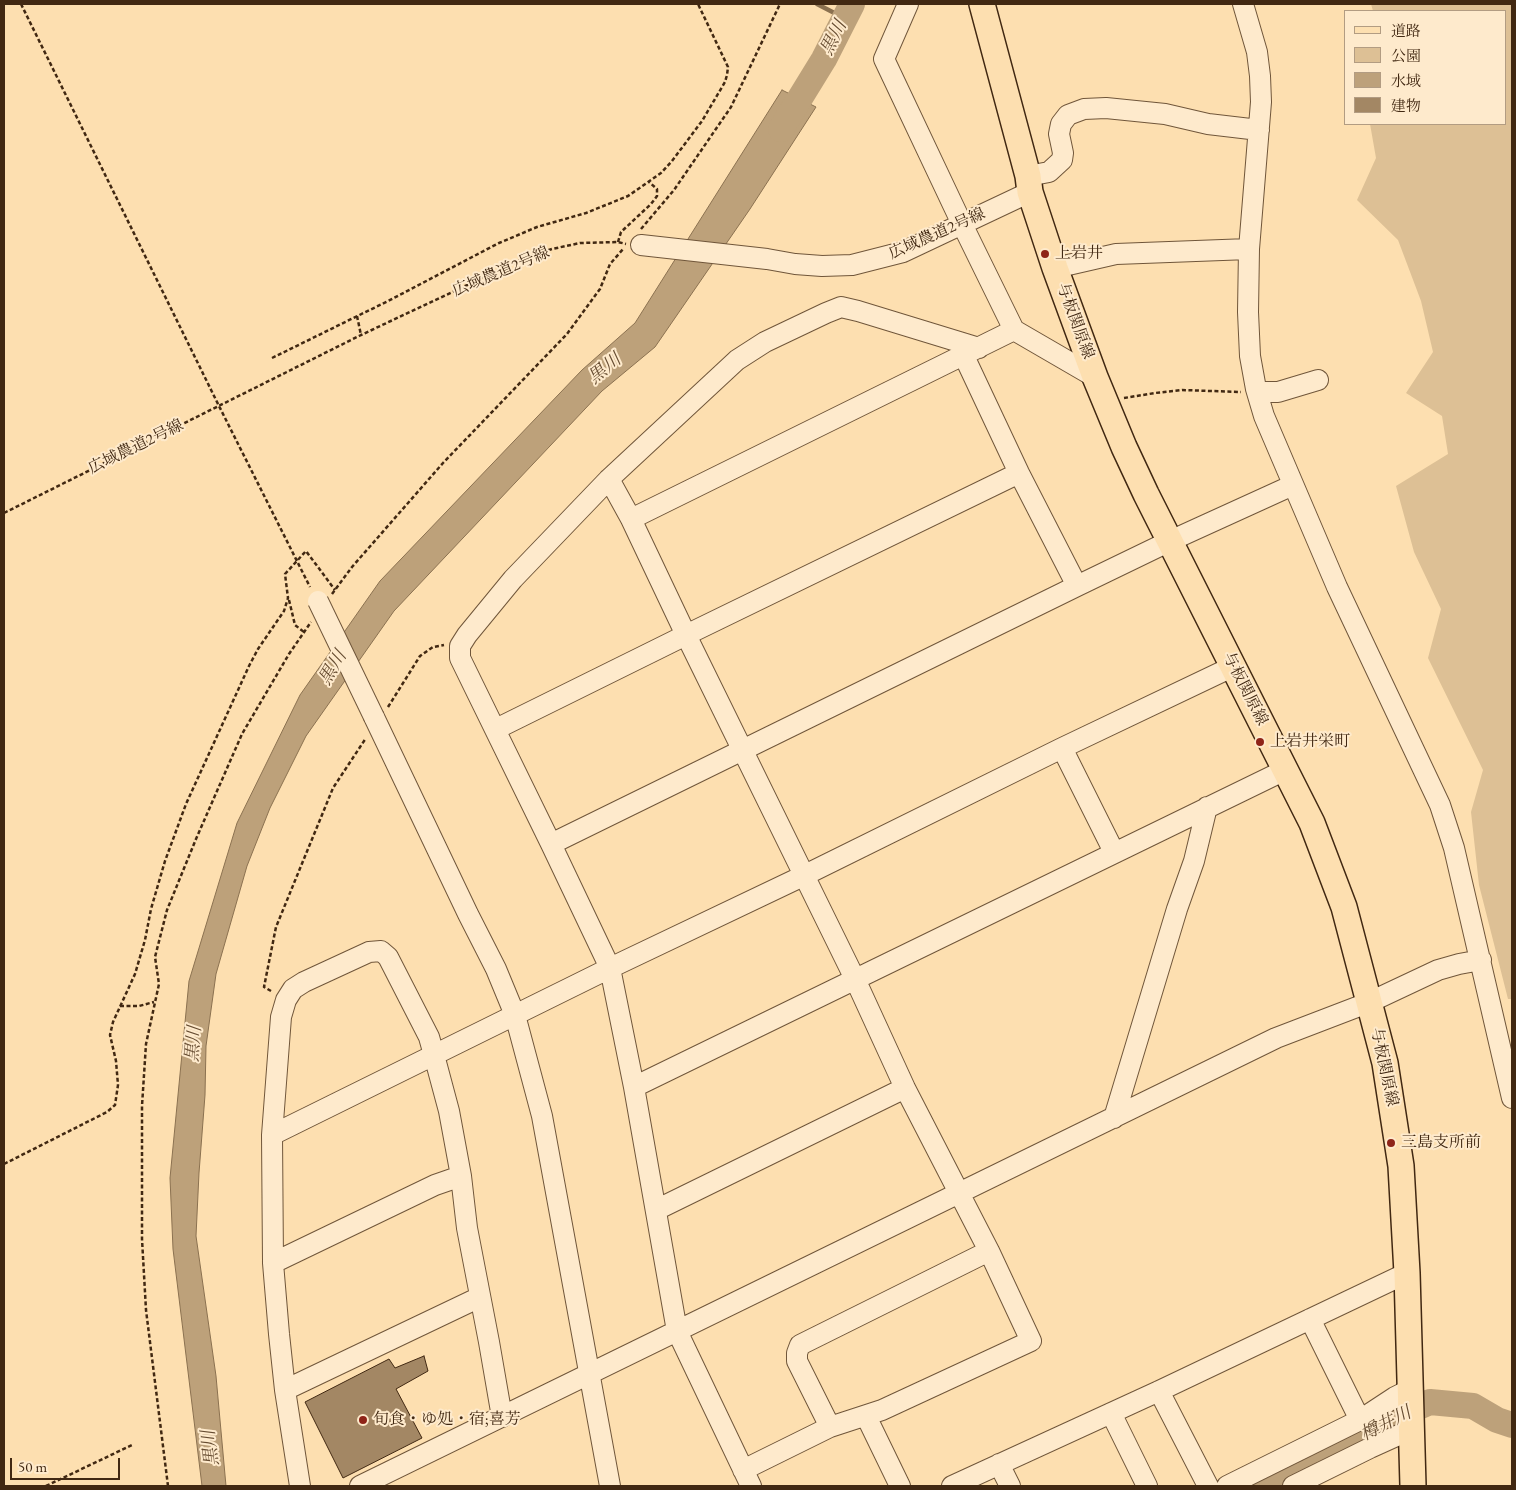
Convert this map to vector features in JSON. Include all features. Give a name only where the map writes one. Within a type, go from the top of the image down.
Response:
[{"type":"main road","name":"与板関原線","points":[[982,4],[1029,184],[1055,268],[1104,400],[1124,448],[1312,823],[1344,907],[1386,1063],[1401,1166],[1407,1273],[1414,1486]]},
{"type":"street","points":[[908,4],[884,59],[1014,330],[1095,376]]},
{"type":"street","points":[[1243,4],[1257,52],[1261,102],[1249,249],[1248,320],[1250,356],[1257,392],[1264,416],[1293,485],[1361,638],[1440,805],[1454,848],[1512,1098]]},
{"type":"street","name":"広域農道2号線","points":[[635,240],[795,264],[822,266],[852,265],[904,252],[962,224],[1049,172],[1062,160],[1063,153],[1059,134],[1061,124],[1068,115],[1084,109],[1106,108],[1165,114],[1208,124],[1259,130]]},
{"type":"street","points":[[1055,268],[1116,254],[1249,249]]},
{"type":"street","points":[[609,479],[631,519],[905,1088],[989,1251],[1031,1341],[928,1390],[866,1416],[830,1427],[747,1478],[677,1332],[634,1086],[610,968],[460,658],[460,646],[466,634],[513,579],[609,479],[737,360],[765,342],[841,307],[858,311],[971,352],[1019,473],[1077,586]]},
{"type":"street","points":[[631,519],[1014,330]]},
{"type":"street","points":[[1257,392],[1278,392],[1318,380]]},
{"type":"street","points":[[496,730],[1019,473]]},
{"type":"street","points":[[551,844],[1170,541],[1293,485]]},
{"type":"street","points":[[324,598],[376,720],[496,969],[515,1015],[542,1116],[610,1486]]},
{"type":"street","points":[[272,1135],[610,968],[1234,666]]},
{"type":"street","points":[[1062,748],[1114,852]]},
{"type":"street","points":[[634,1086],[1285,770]]},
{"type":"street","points":[[1114,1118],[1177,909],[1194,861],[1207,807]]},
{"type":"street","points":[[300,1486],[278,1334],[273,1263],[272,1135],[281,1017],[286,1000],[293,989],[369,952],[381,951],[388,957],[429,1037],[434,1054],[461,1176],[467,1228],[490,1342],[502,1417]]},
{"type":"street","points":[[360,1486],[1276,1038],[1370,1002],[1438,970],[1481,960]]},
{"type":"street","points":[[656,1210],[905,1088]]},
{"type":"street","points":[[273,1263],[436,1184],[461,1176]]},
{"type":"street","points":[[830,1427],[797,1361],[800,1345],[989,1251]]},
{"type":"street","points":[[952,1486],[1407,1273]]},
{"type":"street","points":[[285,1390],[480,1296]]},
{"type":"street","points":[[1310,1319],[1360,1420]]},
{"type":"street","points":[[1227,1486],[1360,1420],[1395,1396],[1411,1389]]},
{"type":"street","points":[[1159,1390],[1208,1486]]},
{"type":"street","points":[[1111,1413],[1147,1486]]},
{"type":"street","points":[[866,1416],[900,1486]]},
{"type":"street","points":[[1293,1486],[1412,1429]]},
{"type":"street","points":[[999,1464],[1010,1486]]},
{"type":"path","points":[[21,4],[297,560],[324,598],[335,590],[352,567],[443,463],[567,334],[600,289],[610,264],[635,240],[674,190],[731,107],[780,4]]},
{"type":"path","points":[[272,358],[500,243],[537,227],[586,213],[628,196],[661,173],[702,121],[728,75],[728,68],[698,4]]},
{"type":"path","points":[[618,242],[621,232],[652,204],[657,196],[657,189],[649,182]]},
{"type":"path","name":"広域農道2号線","points":[[4,513],[361,335],[530,256],[552,249],[580,244],[635,240]]},
{"type":"path","points":[[357,316],[361,335]]},
{"type":"path","points":[[1104,400],[1182,390],[1257,392]]},
{"type":"path","points":[[304,632],[295,625],[288,598],[285,574],[306,551],[335,590]]},
{"type":"path","points":[[4,1164],[108,1112],[116,1105],[118,1086],[116,1061],[110,1035],[113,1022],[136,974],[164,861],[200,772],[258,649],[284,611],[288,598]]},
{"type":"path","points":[[168,1486],[146,1310],[142,1239],[142,1106],[146,1044],[159,984],[155,958],[167,910],[242,734],[289,654],[312,620]]},
{"type":"path","points":[[286,1000],[264,987],[276,927],[333,788],[376,720],[420,656],[433,647],[450,644],[460,646]]},
{"type":"path","points":[[120,1006],[139,1006],[154,1002]]},
{"type":"path","points":[[46,1486],[132,1445]]},
{"type":"green space","points":[[1371,4],[1512,4],[1512,999],[1508,999],[1479,885],[1471,812],[1483,770],[1428,658],[1441,609],[1414,552],[1396,486],[1448,454],[1442,416],[1406,393],[1433,352],[1421,301],[1398,240],[1357,200],[1376,158],[1370,125],[1506,125],[1506,10],[1373,10]]},
{"type":"water","points":[[782,90],[816,107],[750,209],[655,347],[602,391],[394,611],[306,736],[270,808],[247,866],[216,974],[206,1046],[205,1095],[196,1236],[216,1376],[226,1486],[202,1486],[173,1249],[170,1178],[189,981],[237,823],[300,695],[380,581],[582,370],[635,323]]},
{"type":"building","name":"旬食・ゆ処・宿;喜芳","points":[[424,1356],[428,1371],[396,1389],[422,1438],[343,1478],[305,1402],[389,1359],[395,1368]]},
{"type":"waterway","points":[[817,4],[846,19]]},
{"type":"waterway","name":"黒川","points":[[781,129],[824,59],[852,4]]},
{"type":"waterway","name":"樽井川","points":[[1265,1486],[1397,1416],[1430,1402],[1473,1406],[1497,1420],[1512,1425]]},
{"type":"place","name":"上岩井","points":[[1045,254]]},
{"type":"place","name":"上岩井栄町","points":[[1260,742]]},
{"type":"place","name":"三島支所前","points":[[1391,1143]]},
{"type":"place","name":"旬食・ゆ処・宿;喜芳","points":[[363,1420]]}]
